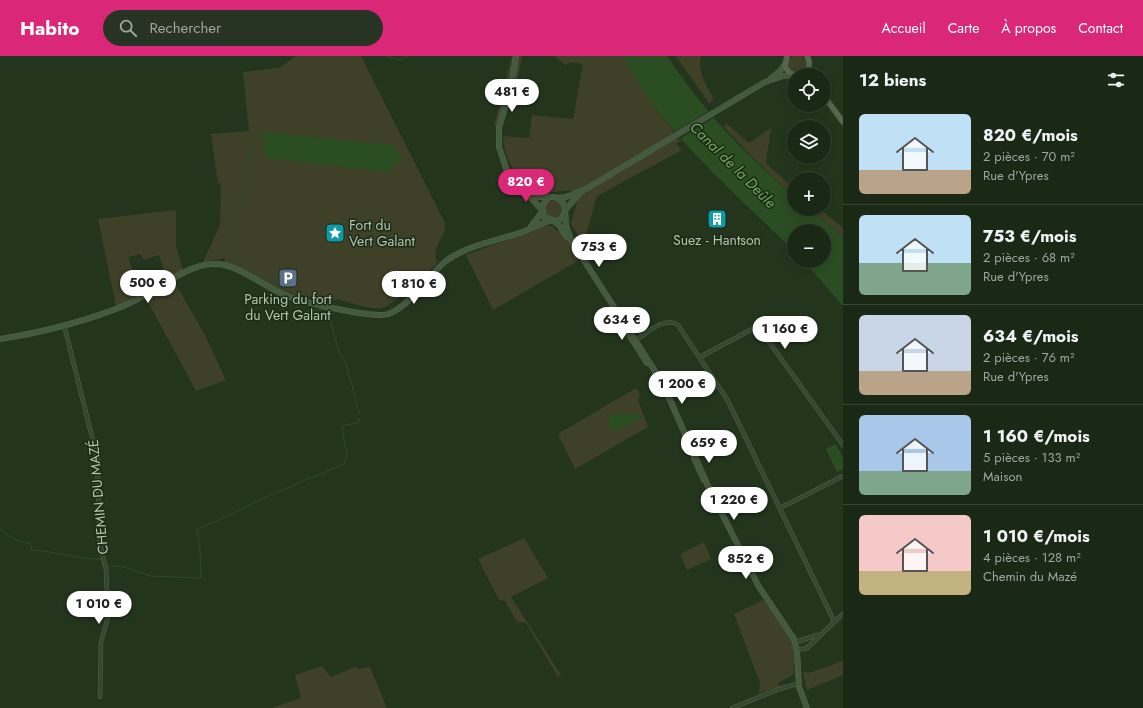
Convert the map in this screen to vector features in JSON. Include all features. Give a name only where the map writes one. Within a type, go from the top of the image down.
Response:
[{"type":"main road","points":[[516,56],[498,141],[500,154],[506,168],[524,188],[541,210],[545,218],[559,225],[577,250],[636,340],[669,397],[690,444],[699,471],[743,556],[765,596],[790,630],[796,642],[799,683],[807,708]]},
{"type":"main road","points":[[807,56],[809,68]]},
{"type":"main road","points":[[786,58],[787,70]]},
{"type":"main road","points":[[0,339],[64,324],[130,303],[192,269],[207,264],[228,266],[289,297],[370,315],[388,314],[402,306],[440,267],[456,254],[498,238],[561,219],[571,201],[586,189],[765,82],[780,71],[786,58]]},
{"type":"main road","points":[[765,82],[787,76]]},
{"type":"main road","points":[[831,105],[843,122]]},
{"type":"main road","points":[[524,188],[539,197],[549,198],[566,197],[586,189]]},
{"type":"main road","points":[[526,230],[537,221],[543,203],[549,198]]},
{"type":"main road","points":[[558,198],[563,202],[565,211],[564,222],[567,232],[577,250]]},
{"type":"main road","points":[[607,295],[621,323],[641,356],[656,375]]},
{"type":"street","points":[[636,340],[666,322],[675,322],[700,357],[728,401],[834,621]]},
{"type":"street","name":"CHEMIN DU MAZÉ","points":[[64,324],[97,457],[100,544],[106,569],[108,617],[101,642],[100,697]]},
{"type":"street","points":[[700,357],[756,327],[760,329],[843,445]]},
{"type":"street","points":[[780,508],[843,476]]},
{"type":"street","points":[[797,650],[807,648],[819,635],[843,614]]},
{"type":"street","points":[[796,642],[819,635]]},
{"type":"street","points":[[732,708],[779,689],[799,683]]},
{"type":"shaded area","points":[[793,55],[801,55],[806,60],[806,68],[788,68],[788,60]]},
{"type":"shaded area","points":[[296,56],[361,56],[445,223],[445,229],[436,251],[437,263],[402,296],[382,308],[366,307],[339,299],[334,300],[285,293],[224,262],[225,258],[203,262],[220,225],[221,183],[218,184],[211,134],[249,131],[243,72],[279,68]]},
{"type":"shaded area","points":[[512,56],[522,56],[518,78],[503,126],[494,125]]},
{"type":"shaded area","points":[[555,56],[623,56],[656,108],[681,140],[676,144],[682,150],[597,196],[583,245],[571,223],[577,202],[570,190],[546,192],[539,191],[531,187],[513,168],[504,145],[503,136],[529,138],[532,115],[573,119],[583,64],[571,62],[565,65]]},
{"type":"shaded area","points":[[676,56],[701,56],[700,67],[706,84],[714,99],[709,103]]},
{"type":"shaded area","points":[[727,124],[749,143],[771,128],[766,163],[787,182],[787,190],[757,162],[723,126]]},
{"type":"shaded area","points":[[550,200],[558,200],[563,205],[561,216],[558,218],[550,218],[545,213],[545,205]]},
{"type":"shaded area","points":[[176,210],[176,246],[183,271],[167,280],[159,255],[144,260],[140,254],[128,257],[141,296],[116,306],[98,219]]},
{"type":"shaded area","points":[[818,216],[828,216],[843,228],[843,238],[831,227],[831,224],[827,224]]},
{"type":"shaded area","points":[[540,226],[552,226],[557,231],[560,230],[581,259],[493,310],[466,255],[513,238]]},
{"type":"shaded area","points":[[175,283],[205,335],[226,380],[196,391],[147,300]]},
{"type":"shaded area","points":[[636,388],[640,394],[638,400],[648,427],[575,469],[558,434]]},
{"type":"shaded area","points":[[524,538],[548,578],[511,597],[561,675],[558,677],[526,623],[517,622],[505,601],[499,600],[478,559]]},
{"type":"shaded area","points":[[704,542],[711,559],[687,570],[680,554]]},
{"type":"shaded area","points":[[763,600],[790,636],[794,650],[794,662],[793,675],[778,683],[779,687],[759,693],[760,683],[734,614]]},
{"type":"shaded area","points":[[843,661],[843,675],[807,690],[803,671],[809,673]]},
{"type":"shaded area","points":[[322,666],[331,677],[355,667],[359,669],[370,667],[387,708],[271,708],[301,698],[295,675]]},
{"type":"water","name":"Canal de la Deûle","points":[[623,56],[667,56],[709,113],[759,165],[787,190],[787,216],[818,216],[827,224],[787,224],[787,244],[701,160],[658,111]]},
{"type":"water","points":[[261,132],[393,145],[402,159],[387,172],[266,158]]},
{"type":"water","points":[[831,227],[843,238],[843,306],[810,268],[831,268]]},
{"type":"water","points":[[619,413],[639,414],[642,418],[616,431],[610,427],[608,422],[610,417]]},
{"type":"water","points":[[836,444],[843,458],[843,470],[837,472],[826,449]]},
{"type":"pier","points":[[711,110],[717,116],[678,140],[672,133]]},
{"type":"waterway","points":[[289,290],[253,274],[243,260],[231,258],[231,234],[251,153],[252,141],[244,74],[282,68],[300,56]]},
{"type":"waterway","points":[[387,56],[400,60],[408,56]]},
{"type":"waterway","points":[[296,304],[300,313],[325,309],[328,312],[339,352],[346,363],[359,413]]},
{"type":"waterway","points":[[108,566],[121,566],[150,576],[201,578],[200,550],[197,529],[266,497],[344,464],[347,455],[342,428],[345,425],[358,423],[360,418]]},
{"type":"waterway","points":[[0,529],[14,539],[30,544],[32,550],[82,558],[101,559],[103,566]]},
{"type":"place","name":"Suez - Hantson","points":[[717,219]]},
{"type":"place","name":"Fort du Vert Galant","points":[[335,233]]},
{"type":"place","name":"Parking du fort du Vert Galant","points":[[288,278]]}]
